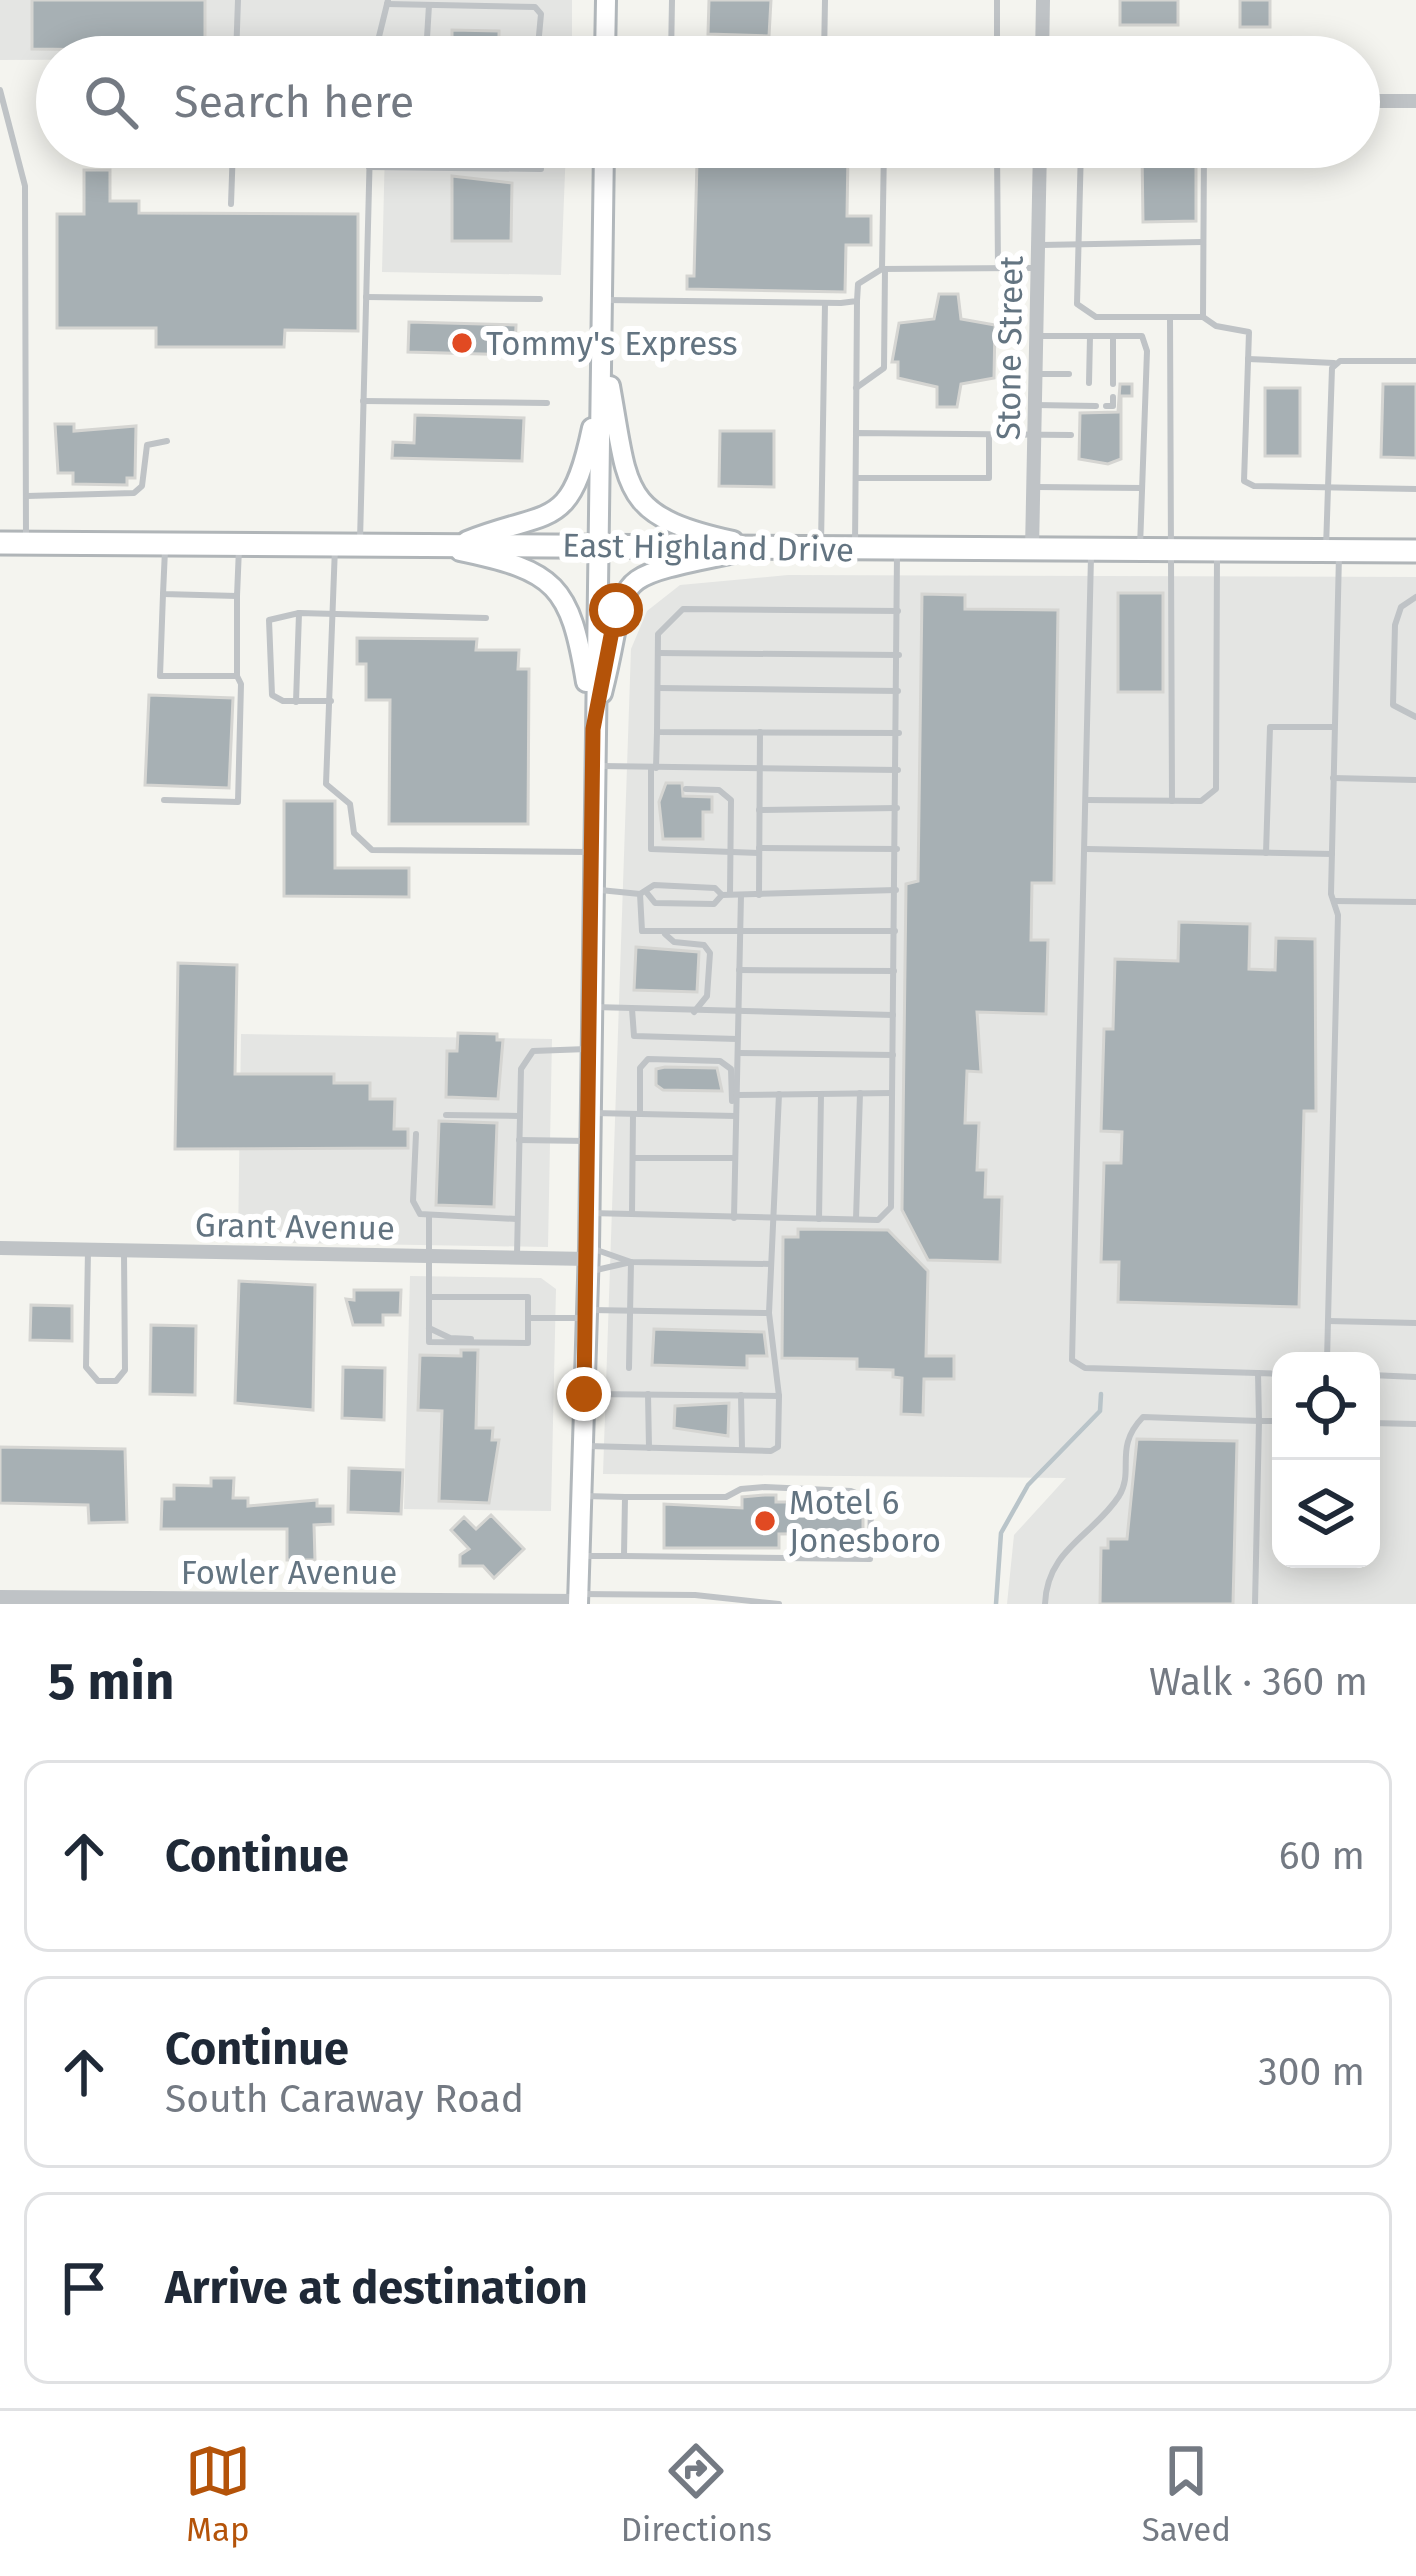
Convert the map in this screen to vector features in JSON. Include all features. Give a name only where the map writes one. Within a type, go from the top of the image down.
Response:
[{"type":"main road","points":[[605,36],[606,0]]},
{"type":"main road","points":[[578,1600],[589,1260],[604,168]]},
{"type":"main road","points":[[448,545],[532,524],[572,495],[595,416],[603,346]]},
{"type":"main road","points":[[603,346],[625,471],[645,508],[675,528],[762,548]]},
{"type":"main road","name":"East Highland Drive","points":[[0,543],[1416,551]]},
{"type":"main road","points":[[448,545],[530,568],[561,592],[577,629],[593,729]]},
{"type":"main road","points":[[593,729],[616,610],[628,586],[651,571],[762,548]]},
{"type":"street","points":[[1042,36],[1043,0]]},
{"type":"street","points":[[1380,100],[1416,101]]},
{"type":"street","name":"Stone Street","points":[[1032,550],[1040,168]]},
{"type":"street","name":"Grant Avenue","points":[[0,1247],[589,1260]]},
{"type":"street","name":"Fowler Avenue","points":[[0,1598],[578,1600]]},
{"type":"lane","points":[[237,36],[238,0]]},
{"type":"lane","points":[[671,0],[672,36]]},
{"type":"lane","points":[[824,0],[824,36]]},
{"type":"lane","points":[[997,36],[998,0]]},
{"type":"lane","points":[[379,36],[388,2],[535,7],[541,14],[539,36]]},
{"type":"lane","points":[[427,36],[429,5]]},
{"type":"lane","points":[[0,90],[25,186],[26,543]]},
{"type":"lane","points":[[231,204],[232,168]]},
{"type":"lane","points":[[360,544],[369,168]]},
{"type":"lane","points":[[455,168],[541,169]]},
{"type":"lane","points":[[856,388],[884,368],[884,168]]},
{"type":"lane","points":[[997,168],[998,268]]},
{"type":"lane","points":[[1080,168],[1076,304],[1085,313],[1203,317],[1216,326],[1249,332],[1244,481],[1254,486],[1416,489]]},
{"type":"lane","points":[[1203,317],[1204,168]]},
{"type":"lane","points":[[1038,245],[1203,242]]},
{"type":"lane","points":[[855,549],[858,284],[884,269],[1037,268]]},
{"type":"lane","points":[[366,297],[540,299]]},
{"type":"lane","points":[[604,299],[857,302]]},
{"type":"lane","points":[[821,548],[825,303]]},
{"type":"lane","points":[[1170,317],[1172,802]]},
{"type":"lane","points":[[1036,336],[1142,336],[1147,351],[1140,550]]},
{"type":"lane","points":[[1089,383],[1090,336]]},
{"type":"lane","points":[[1113,336],[1113,384]]},
{"type":"lane","points":[[1248,359],[1416,361]]},
{"type":"lane","points":[[1327,1352],[1338,915],[1332,854],[1328,485],[1335,363]]},
{"type":"lane","points":[[1036,374],[1069,374]]},
{"type":"lane","points":[[1089,396],[1097,406]]},
{"type":"lane","points":[[1035,405],[1113,406],[1113,397]]},
{"type":"lane","points":[[363,401],[547,403]]},
{"type":"lane","points":[[856,434],[1071,435]]},
{"type":"lane","points":[[856,478],[989,478],[989,434]]},
{"type":"lane","points":[[27,496],[134,494],[142,486],[147,445],[166,441]]},
{"type":"lane","points":[[1033,487],[1142,488]]},
{"type":"lane","points":[[165,544],[160,676],[237,676]]},
{"type":"lane","points":[[164,800],[238,802],[239,544]]},
{"type":"lane","points":[[335,547],[326,784],[350,804],[354,833],[372,850],[592,852]]},
{"type":"lane","points":[[589,1213],[878,1220],[891,1207],[897,550]]},
{"type":"lane","points":[[1091,550],[1072,1360],[1084,1368],[1272,1374]]},
{"type":"lane","points":[[1088,800],[1201,801],[1216,789],[1217,551]]},
{"type":"lane","points":[[163,594],[237,596]]},
{"type":"lane","points":[[1416,597],[1401,607],[1395,625],[1393,705],[1407,717],[1416,717]]},
{"type":"lane","points":[[896,849],[651,849],[651,790],[658,634],[683,609],[898,611]]},
{"type":"lane","points":[[296,702],[299,614]]},
{"type":"lane","points":[[331,701],[296,702],[272,694],[269,620],[299,614],[486,618]]},
{"type":"lane","points":[[658,653],[899,655]]},
{"type":"lane","points":[[658,688],[898,691]]},
{"type":"lane","points":[[1266,853],[1270,727],[1334,727]]},
{"type":"lane","points":[[657,732],[898,733]]},
{"type":"lane","points":[[759,896],[760,732]]},
{"type":"lane","points":[[593,765],[898,770]]},
{"type":"lane","points":[[1333,778],[1416,780]]},
{"type":"lane","points":[[592,889],[644,894],[655,903],[715,904],[726,894],[728,793],[686,789]]},
{"type":"lane","points":[[651,790],[666,790]]},
{"type":"lane","points":[[759,810],[897,808]]},
{"type":"lane","points":[[1087,849],[1332,854]]},
{"type":"lane","points":[[895,931],[642,931],[644,894],[654,885],[759,896],[896,890]]},
{"type":"lane","points":[[734,1218],[741,895]]},
{"type":"lane","points":[[1334,901],[1416,902]]},
{"type":"lane","points":[[665,934],[674,942],[704,944],[710,953],[707,996],[694,1012]]},
{"type":"lane","points":[[739,970],[894,971]]},
{"type":"lane","points":[[591,1006],[894,1015]]},
{"type":"lane","points":[[632,1009],[634,1036],[737,1039]]},
{"type":"lane","points":[[517,1258],[520,1069],[527,1054],[590,1049]]},
{"type":"lane","points":[[738,1053],[893,1054]]},
{"type":"lane","points":[[632,1214],[640,1068],[648,1060],[720,1061],[731,1069],[735,1116]]},
{"type":"lane","points":[[736,1095],[892,1093]]},
{"type":"lane","points":[[583,1446],[778,1447],[769,1313],[779,1094]]},
{"type":"lane","points":[[819,1219],[821,1094]]},
{"type":"lane","points":[[856,1220],[860,1094]]},
{"type":"lane","points":[[590,1113],[735,1116]]},
{"type":"lane","points":[[446,1115],[520,1116]]},
{"type":"lane","points":[[416,1133],[413,1201],[420,1214],[517,1219]]},
{"type":"lane","points":[[519,1140],[590,1141]]},
{"type":"lane","points":[[633,1158],[735,1157]]},
{"type":"lane","points":[[429,1217],[428,1342],[528,1343],[528,1298],[429,1297]]},
{"type":"lane","points":[[88,1249],[86,1367],[98,1381],[116,1381],[125,1370],[124,1250]]},
{"type":"lane","points":[[589,1260],[771,1264]]},
{"type":"lane","points":[[589,1260],[631,1262]]},
{"type":"lane","points":[[629,1368],[631,1262]]},
{"type":"lane","points":[[528,1318],[630,1311],[769,1313]]},
{"type":"lane","points":[[1328,1321],[1416,1323]]},
{"type":"lane","points":[[429,1328],[450,1338],[517,1339],[528,1333]]},
{"type":"lane","points":[[1255,1604],[1258,1373]]},
{"type":"lane","points":[[1380,1375],[1416,1376]]},
{"type":"lane","points":[[584,1394],[778,1396]]},
{"type":"lane","points":[[648,1394],[649,1448]]},
{"type":"lane","points":[[741,1395],[742,1449]]},
{"type":"lane","points":[[1045,1604],[1046,1578],[1120,1495],[1125,1436],[1143,1418],[1272,1421]]},
{"type":"lane","points":[[1380,1423],[1416,1424]]},
{"type":"lane","points":[[579,1556],[870,1559],[871,1499],[851,1491],[765,1487],[741,1489],[726,1497],[581,1496]]},
{"type":"lane","points":[[624,1556],[625,1497]]},
{"type":"lane","points":[[578,1600],[695,1595],[779,1604]]},
{"type":"shaded area","points":[[0,0],[572,0],[572,36],[36,36],[36,60],[0,60]]},
{"type":"shaded area","points":[[384,168],[565,168],[561,275],[382,272]]},
{"type":"shaded area","points":[[788,575],[1416,577],[1416,1604],[1007,1604],[1014,1535],[1066,1478],[603,1474],[631,649],[647,611],[680,585]]},
{"type":"shaded area","points":[[241,1034],[552,1039],[548,1247],[238,1242]]},
{"type":"shaded area","points":[[410,1276],[541,1278],[556,1289],[551,1511],[404,1509]]},
{"type":"building","points":[[32,0],[205,0],[205,36],[36,36],[36,49],[32,49]]},
{"type":"building","points":[[709,0],[771,0],[769,36],[708,34]]},
{"type":"building","points":[[1120,0],[1178,0],[1178,25],[1120,25]]},
{"type":"building","points":[[1240,0],[1270,0],[1270,27],[1240,27]]},
{"type":"building","points":[[452,30],[499,31],[499,36],[452,36]]},
{"type":"building","points":[[697,168],[848,168],[847,216],[871,216],[871,245],[846,245],[845,292],[687,289],[687,276],[694,276]]},
{"type":"building","points":[[1142,168],[1196,168],[1196,221],[1143,222]]},
{"type":"building","points":[[84,170],[110,170],[110,201],[139,201],[139,213],[358,214],[358,331],[285,330],[284,347],[156,347],[156,328],[57,328],[57,214],[84,214]]},
{"type":"building","points":[[452,176],[512,183],[511,241],[452,241]]},
{"type":"building","points":[[939,294],[958,294],[961,319],[995,325],[994,378],[961,384],[957,407],[937,407],[937,387],[898,378],[898,362],[892,362],[899,323],[934,319]]},
{"type":"building","name":"Tommy's Express","points":[[409,322],[516,325],[515,355],[408,352]]},
{"type":"building","points":[[1120,384],[1132,384],[1132,396],[1121,396],[1121,459],[1108,464],[1079,459],[1080,413],[1118,412]]},
{"type":"building","points":[[1383,384],[1416,384],[1416,458],[1381,457]]},
{"type":"building","points":[[1265,388],[1300,388],[1300,456],[1265,456]]},
{"type":"building","points":[[415,415],[524,418],[522,461],[392,458],[393,442],[414,443]]},
{"type":"building","points":[[55,424],[74,424],[74,431],[136,426],[135,478],[127,478],[127,485],[73,484],[73,473],[58,473]]},
{"type":"building","points":[[720,431],[774,431],[774,487],[719,486]]},
{"type":"building","points":[[1118,593],[1163,593],[1163,692],[1118,692]]},
{"type":"building","points":[[922,594],[965,595],[965,609],[1058,610],[1054,883],[1032,883],[1031,940],[1048,940],[1046,1014],[977,1012],[981,1072],[967,1071],[965,1123],[979,1123],[977,1170],[986,1170],[985,1197],[1002,1197],[1000,1262],[928,1260],[902,1210],[906,884],[918,881]]},
{"type":"building","points":[[357,638],[477,639],[476,650],[519,650],[518,669],[529,669],[528,824],[389,824],[390,700],[366,700],[366,664],[357,664]]},
{"type":"building","points":[[149,695],[233,698],[229,788],[145,785]]},
{"type":"building","points":[[666,783],[682,783],[683,796],[712,797],[712,812],[703,812],[703,839],[663,839],[659,802]]},
{"type":"building","points":[[284,801],[335,801],[335,868],[409,868],[409,897],[284,896]]},
{"type":"building","points":[[1179,922],[1250,924],[1249,969],[1275,970],[1276,938],[1315,939],[1316,1111],[1304,1111],[1299,1307],[1118,1302],[1119,1262],[1101,1262],[1104,1163],[1121,1163],[1122,1132],[1101,1131],[1104,1029],[1113,1029],[1115,959],[1178,961]]},
{"type":"building","points":[[636,947],[699,952],[697,992],[634,990]]},
{"type":"building","points":[[178,963],[237,965],[235,1074],[334,1074],[334,1083],[370,1083],[370,1099],[395,1099],[394,1129],[408,1129],[408,1148],[175,1149]]},
{"type":"building","points":[[458,1033],[497,1034],[497,1040],[503,1040],[498,1099],[446,1097],[447,1051],[457,1051]]},
{"type":"building","points":[[717,1068],[722,1091],[663,1090],[656,1085],[656,1069]]},
{"type":"building","points":[[439,1121],[497,1123],[494,1207],[436,1205]]},
{"type":"building","points":[[798,1229],[888,1230],[928,1271],[926,1356],[954,1356],[954,1379],[924,1379],[923,1415],[901,1414],[902,1378],[893,1377],[893,1370],[857,1369],[857,1359],[782,1358],[783,1237],[798,1237]]},
{"type":"building","points":[[239,1281],[315,1285],[313,1410],[235,1403]]},
{"type":"building","points":[[354,1290],[401,1290],[400,1315],[383,1315],[383,1325],[353,1325],[346,1299],[354,1300]]},
{"type":"building","points":[[31,1305],[72,1306],[72,1341],[30,1340]]},
{"type":"building","points":[[151,1325],[196,1326],[195,1395],[150,1394]]},
{"type":"building","points":[[654,1329],[764,1332],[767,1356],[747,1356],[747,1368],[652,1365]]},
{"type":"building","points":[[461,1350],[478,1350],[476,1428],[493,1428],[492,1440],[499,1440],[489,1503],[439,1501],[442,1411],[418,1410],[420,1355],[461,1356]]},
{"type":"building","points":[[343,1367],[385,1368],[384,1420],[342,1418]]},
{"type":"building","points":[[729,1403],[728,1436],[674,1428],[675,1406]]},
{"type":"building","points":[[1137,1439],[1237,1441],[1233,1604],[1100,1604],[1101,1548],[1108,1548],[1108,1539],[1127,1539]]},
{"type":"building","points":[[0,1447],[125,1449],[127,1522],[89,1523],[88,1505],[0,1503]]},
{"type":"building","points":[[349,1468],[403,1470],[401,1514],[348,1512]]},
{"type":"building","points":[[211,1478],[234,1478],[233,1498],[248,1498],[248,1506],[317,1500],[317,1506],[333,1506],[333,1524],[314,1525],[315,1560],[287,1560],[287,1529],[161,1529],[162,1499],[174,1499],[174,1485],[211,1486]]},
{"type":"building","name":"Motel 6 Jonesboro","points":[[776,1495],[776,1502],[863,1504],[863,1533],[779,1534],[779,1548],[664,1548],[664,1504],[742,1508],[742,1497]]},
{"type":"building","points":[[491,1515],[524,1549],[494,1578],[483,1566],[460,1566],[460,1555],[469,1549],[451,1530],[464,1517],[476,1529]]},
{"type":"waterway","points":[[996,1604],[1001,1533],[1028,1485],[1100,1411],[1101,1394]]},
{"type":"place","name":"Tommy's Express","points":[[462,343]]},
{"type":"place","name":"Motel 6 Jonesboro","points":[[765,1521]]},
{"type":"route","points":[[584,1394],[593,729],[611,660],[616,610]]}]
